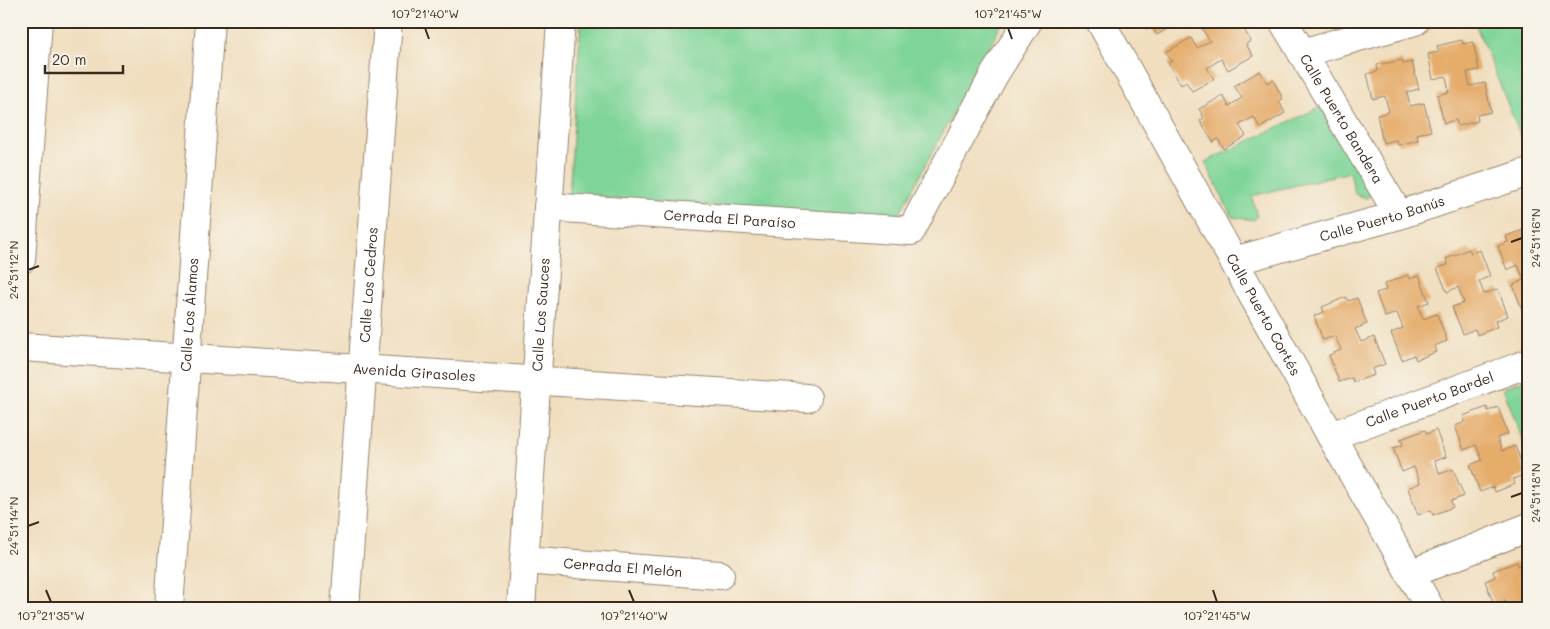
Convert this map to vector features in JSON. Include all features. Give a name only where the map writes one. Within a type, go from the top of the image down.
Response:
[{"type":"street","points":[[21,260],[38,21]]},
{"type":"street","name":"Calle Los Álamos","points":[[170,608],[210,21]]},
{"type":"street","name":"Calle Los Cedros","points":[[345,608],[388,21]]},
{"type":"street","name":"Calle Los Sauces","points":[[521,608],[561,21]]},
{"type":"street","name":"Cerrada El Paraíso","points":[[548,207],[911,231],[994,75],[1028,21]]},
{"type":"street","name":"Calle Puerto Cortés","points":[[1100,21],[1331,436],[1430,608]]},
{"type":"street","name":"Calle Puerto Bandera","points":[[1283,21],[1399,215]]},
{"type":"street","points":[[1302,52],[1416,21]]},
{"type":"street","name":"Calle Puerto Banús","points":[[1234,261],[1399,215],[1529,172]]},
{"type":"street","name":"Avenida Girasoles","points":[[21,347],[807,398]]},
{"type":"street","name":"Calle Puerto Bardel","points":[[1331,436],[1529,363]]},
{"type":"street","points":[[1410,574],[1529,527]]},
{"type":"street","name":"Cerrada El Melón","points":[[524,560],[720,575]]},
{"type":"green space","points":[[581,21],[1003,21],[897,218],[569,196]]},
{"type":"green space","points":[[1480,21],[1524,21],[1529,31],[1529,140],[1523,142],[1475,23]]},
{"type":"green space","points":[[1320,107],[1373,194],[1366,198],[1355,194],[1350,172],[1252,196],[1257,217],[1254,220],[1232,217],[1205,162]]},
{"type":"green space","points":[[1529,378],[1529,457],[1503,388]]},
{"type":"building","points":[[1142,21],[1179,22],[1157,35],[1151,26],[1146,29]]},
{"type":"building","points":[[1215,21],[1232,21],[1235,26],[1240,23],[1251,41],[1246,44],[1253,56],[1228,70],[1221,59],[1207,68],[1214,79],[1192,91],[1186,82],[1181,85],[1168,63],[1172,61],[1166,52],[1191,38],[1197,48],[1210,41],[1202,29]]},
{"type":"building","points":[[1462,40],[1463,44],[1473,42],[1479,70],[1467,72],[1470,86],[1485,83],[1491,112],[1477,115],[1478,121],[1458,126],[1456,120],[1444,123],[1437,95],[1449,92],[1446,76],[1433,79],[1428,54],[1439,52],[1437,46]]},
{"type":"building","points":[[1402,60],[1403,64],[1412,62],[1419,89],[1407,92],[1410,106],[1424,103],[1431,131],[1417,134],[1418,140],[1398,145],[1396,140],[1383,143],[1377,115],[1389,112],[1385,96],[1373,99],[1367,74],[1378,71],[1377,65]]},
{"type":"building","points":[[1260,71],[1267,83],[1273,80],[1283,99],[1279,101],[1285,113],[1260,128],[1254,117],[1239,125],[1246,136],[1224,149],[1218,139],[1213,142],[1200,121],[1204,118],[1199,109],[1223,96],[1229,106],[1242,98],[1234,86]]},
{"type":"building","points":[[1529,228],[1529,310],[1523,312],[1513,285],[1524,280],[1518,265],[1507,270],[1498,246],[1508,242],[1506,236]]},
{"type":"building","points":[[1469,249],[1471,253],[1480,250],[1490,276],[1479,281],[1484,294],[1498,289],[1508,316],[1495,321],[1497,327],[1477,335],[1475,329],[1463,334],[1452,307],[1464,303],[1458,287],[1447,292],[1437,268],[1448,265],[1446,259]]},
{"type":"building","points":[[1408,275],[1410,279],[1419,275],[1429,302],[1418,306],[1423,319],[1437,314],[1447,341],[1434,346],[1436,352],[1416,360],[1414,355],[1402,360],[1391,333],[1403,328],[1397,313],[1385,317],[1376,293],[1386,290],[1384,284]]},
{"type":"building","points":[[1346,297],[1348,301],[1357,298],[1367,324],[1355,329],[1361,342],[1374,337],[1385,364],[1372,369],[1374,375],[1354,382],[1352,378],[1339,382],[1329,355],[1341,350],[1335,336],[1323,340],[1314,316],[1324,312],[1322,307]]},
{"type":"building","points":[[1487,407],[1488,411],[1498,407],[1508,434],[1497,438],[1502,451],[1515,446],[1526,474],[1513,479],[1515,484],[1495,492],[1493,487],[1480,492],[1470,465],[1482,460],[1476,445],[1464,450],[1455,426],[1465,422],[1463,416]]},
{"type":"building","points":[[1425,430],[1427,434],[1436,430],[1446,457],[1434,461],[1440,474],[1453,469],[1464,496],[1451,501],[1453,507],[1433,515],[1431,510],[1418,515],[1408,488],[1420,483],[1414,467],[1402,472],[1393,448],[1403,445],[1401,439]]},
{"type":"building","points":[[1517,562],[1518,566],[1528,563],[1529,566],[1529,592],[1526,593],[1529,600],[1529,608],[1509,608],[1506,600],[1494,604],[1485,581],[1495,577],[1493,571]]}]
